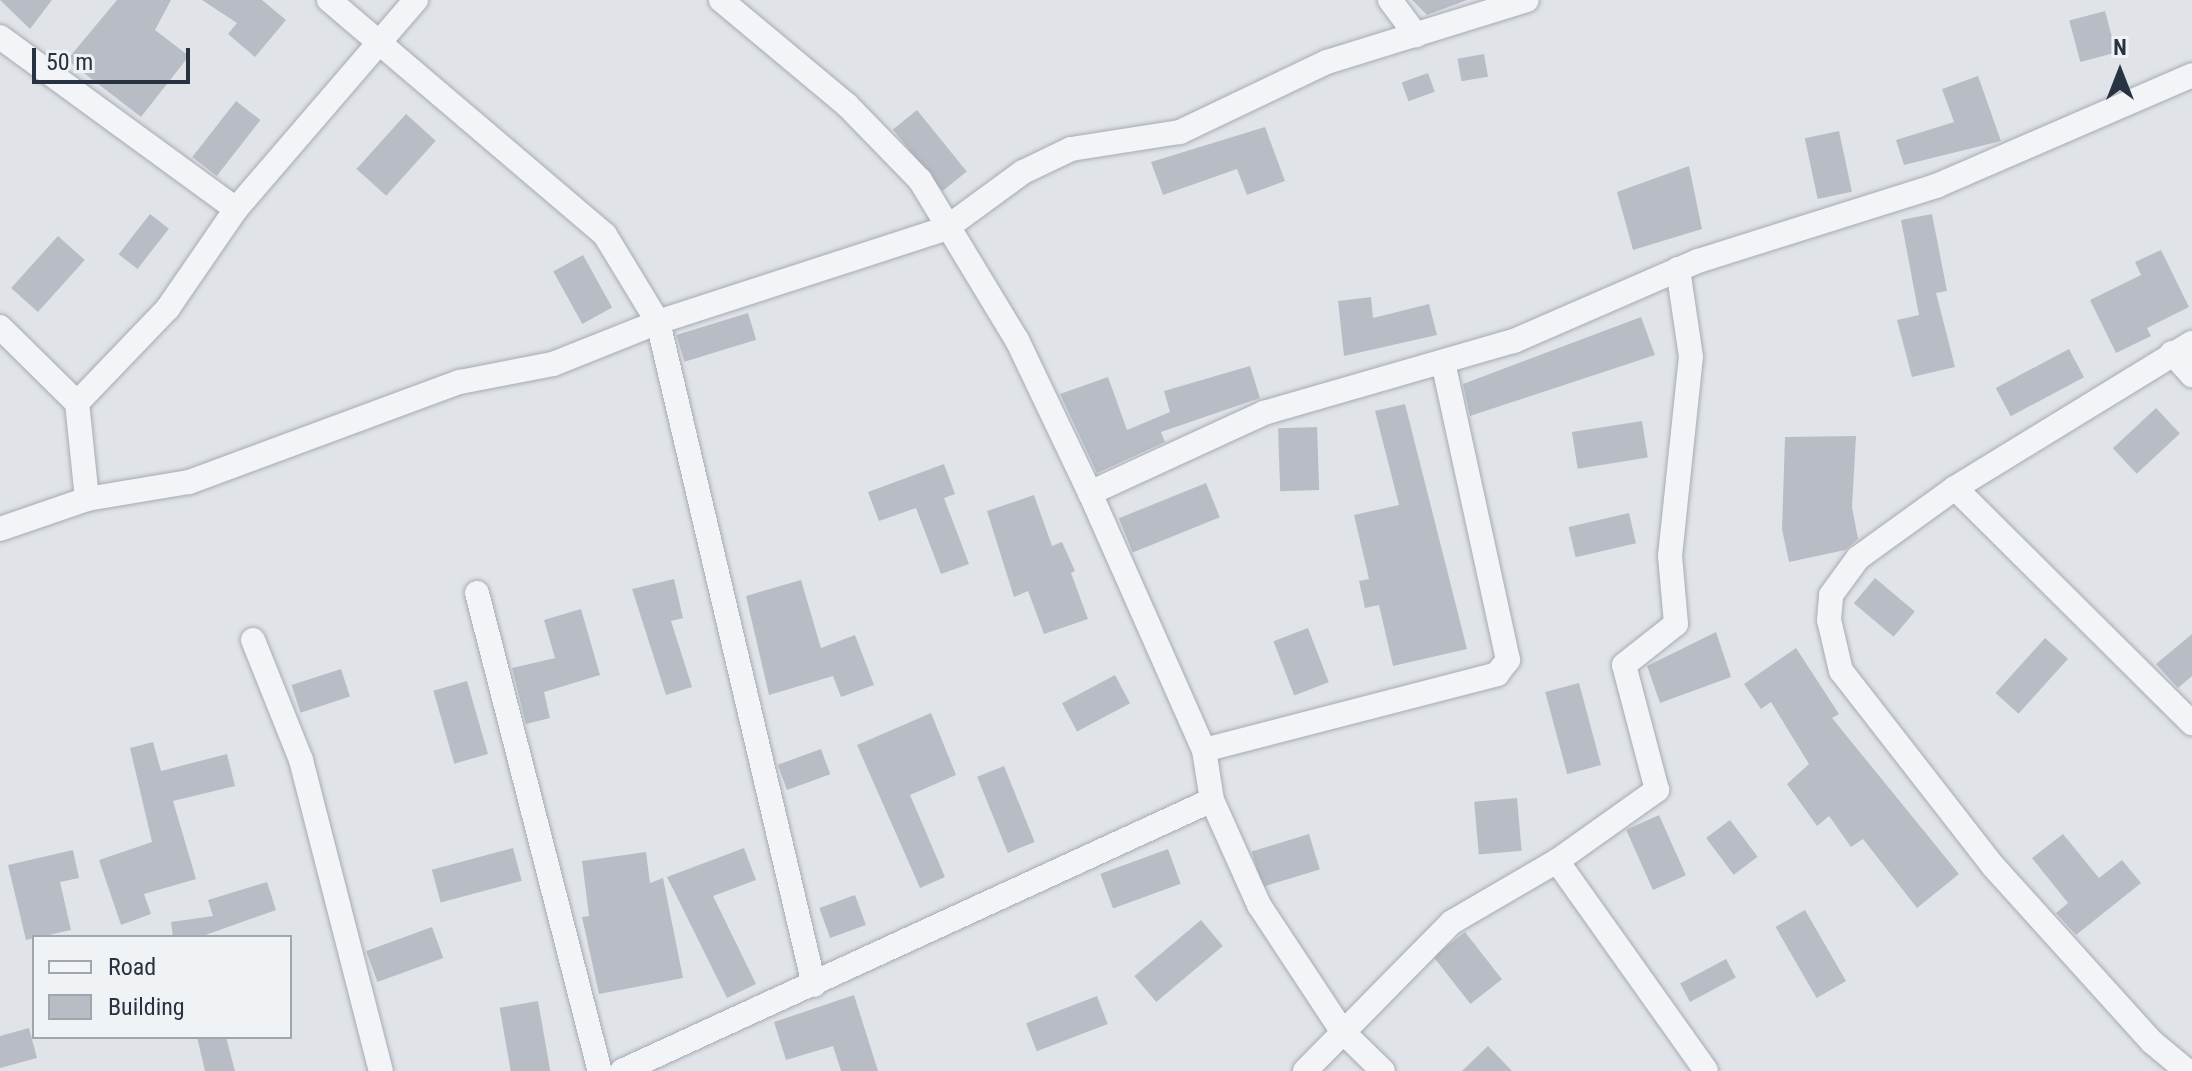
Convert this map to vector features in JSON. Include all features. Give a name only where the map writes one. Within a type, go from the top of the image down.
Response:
[{"type":"street","points":[[329,0],[605,235],[658,322],[814,985]]},
{"type":"street","points":[[77,403],[168,308],[236,209],[381,45],[416,0]]},
{"type":"street","points":[[721,0],[847,105],[920,180],[945,229],[1017,340],[1090,493],[1204,750],[1212,800],[1259,905],[1342,1031],[1383,1071]]},
{"type":"street","points":[[1390,0],[1416,35]]},
{"type":"street","points":[[0,529],[87,499],[189,482],[460,382],[553,364],[658,322],[945,229],[1023,172],[1071,149],[1180,132],[1327,62],[1527,0]]},
{"type":"street","points":[[0,37],[236,209]]},
{"type":"street","points":[[1090,493],[1264,413],[1514,341],[1678,269],[1936,186],[2192,75]]},
{"type":"street","points":[[1305,1071],[1452,922],[1557,861],[1657,790],[1624,665],[1676,624],[1670,556],[1691,357],[1678,269]]},
{"type":"street","points":[[0,327],[77,403],[87,499]]},
{"type":"street","points":[[2187,1071],[2152,1042],[1993,866],[1841,671],[1829,620],[1831,595],[1858,558],[1955,488],[2182,348],[2192,375]]},
{"type":"street","points":[[1204,750],[1497,674],[1508,660],[1443,362]]},
{"type":"street","points":[[1955,488],[2192,723]]},
{"type":"street","points":[[477,593],[600,1071]]},
{"type":"street","points":[[253,640],[301,760],[381,1071]]},
{"type":"street","points":[[622,1071],[1212,800]]},
{"type":"street","points":[[1557,861],[1706,1071]]},
{"type":"building","points":[[0,0],[52,0],[30,29]]},
{"type":"building","points":[[117,0],[171,0],[155,30],[189,56],[141,117],[67,60]]},
{"type":"building","points":[[202,0],[262,0],[286,20],[255,57],[228,34],[237,23]]},
{"type":"building","points":[[1412,0],[1467,0],[1427,15]]},
{"type":"building","points":[[2105,11],[2116,53],[2080,62],[2069,21]]},
{"type":"building","points":[[1484,54],[1488,77],[1461,81],[1457,59]]},
{"type":"building","points":[[1428,73],[1435,92],[1409,101],[1402,83]]},
{"type":"building","points":[[1978,76],[2001,141],[1904,165],[1896,140],[1954,122],[1942,89]]},
{"type":"building","points":[[236,101],[260,120],[217,176],[192,157]]},
{"type":"building","points":[[917,110],[967,171],[943,191],[893,130]]},
{"type":"building","points":[[406,114],[436,141],[386,196],[356,169]]},
{"type":"building","points":[[1265,127],[1285,181],[1247,195],[1237,169],[1163,195],[1151,162]]},
{"type":"building","points":[[1839,131],[1852,192],[1818,199],[1805,138]]},
{"type":"building","points":[[1689,166],[1702,229],[1633,250],[1617,192]]},
{"type":"building","points":[[150,214],[169,229],[138,269],[119,254]]},
{"type":"building","points":[[1932,214],[1947,291],[1936,293],[1955,367],[1912,377],[1897,320],[1919,315],[1901,220]]},
{"type":"building","points":[[58,236],[85,260],[38,312],[11,288]]},
{"type":"building","points":[[2161,250],[2189,307],[2147,328],[2151,336],[2116,353],[2090,300],[2141,275],[2135,262]]},
{"type":"building","points":[[583,255],[612,307],[582,324],[553,271]]},
{"type":"building","points":[[1371,297],[1373,318],[1429,304],[1437,335],[1344,356],[1338,301]]},
{"type":"building","points":[[748,313],[756,340],[684,362],[676,335]]},
{"type":"building","points":[[1641,317],[1655,355],[1470,416],[1463,384]]},
{"type":"building","points":[[2069,349],[2084,377],[2011,416],[1996,388]]},
{"type":"building","points":[[1250,366],[1260,398],[1161,432],[1165,442],[1097,473],[1060,394],[1108,377],[1127,430],[1170,412],[1164,391]]},
{"type":"building","points":[[1405,404],[1467,649],[1393,666],[1379,605],[1365,608],[1359,581],[1369,579],[1354,515],[1399,505],[1375,411]]},
{"type":"building","points":[[2156,408],[2180,434],[2137,474],[2113,448]]},
{"type":"building","points":[[1642,421],[1648,458],[1578,469],[1572,432]]},
{"type":"building","points":[[1317,427],[1319,490],[1280,491],[1278,428]]},
{"type":"building","points":[[1856,436],[1852,507],[1858,539],[1845,550],[1789,562],[1782,529],[1785,437]]},
{"type":"building","points":[[944,464],[955,494],[944,498],[969,564],[941,574],[916,508],[879,521],[868,492]]},
{"type":"building","points":[[1206,483],[1220,517],[1133,553],[1119,518]]},
{"type":"building","points":[[1034,495],[1052,546],[1062,542],[1075,571],[1071,573],[1088,619],[1044,634],[1028,591],[1014,597],[987,511]]},
{"type":"building","points":[[1629,513],[1636,543],[1576,557],[1569,527]]},
{"type":"building","points":[[1875,578],[1915,611],[1894,637],[1854,603]]},
{"type":"building","points":[[674,579],[683,618],[671,621],[692,687],[666,695],[632,589]]},
{"type":"building","points":[[801,580],[821,648],[855,635],[874,685],[841,697],[833,676],[769,695],[746,596]]},
{"type":"building","points":[[581,609],[600,675],[544,692],[550,718],[526,724],[512,668],[555,658],[544,620]]},
{"type":"building","points":[[1308,628],[1329,682],[1294,695],[1273,641]]},
{"type":"building","points":[[1716,632],[1731,677],[1660,703],[1647,666]]},
{"type":"building","points":[[2192,634],[2192,676],[2178,688],[2156,664]]},
{"type":"building","points":[[2045,638],[2068,659],[2019,714],[1995,693]]},
{"type":"building","points":[[1796,648],[1839,714],[1832,718],[1959,874],[1917,908],[1863,839],[1851,847],[1829,816],[1817,826],[1787,784],[1809,764],[1771,702],[1761,709],[1744,684]]},
{"type":"building","points":[[341,669],[350,697],[301,713],[292,685]]},
{"type":"building","points":[[1115,675],[1130,703],[1077,731],[1062,703]]},
{"type":"building","points":[[467,681],[488,754],[454,764],[433,691]]},
{"type":"building","points":[[1579,683],[1601,765],[1567,774],[1545,692]]},
{"type":"building","points":[[931,713],[956,775],[910,795],[945,877],[920,888],[857,745]]},
{"type":"building","points":[[153,742],[161,771],[227,754],[235,786],[173,801],[196,879],[144,894],[151,914],[121,925],[99,860],[152,842],[130,748]]},
{"type":"building","points":[[821,749],[830,774],[787,790],[778,765]]},
{"type":"building","points":[[1004,766],[1035,842],[1008,853],[977,777]]},
{"type":"building","points":[[1517,798],[1522,851],[1479,855],[1474,802]]},
{"type":"building","points":[[1659,815],[1686,875],[1653,890],[1626,830]]},
{"type":"building","points":[[1730,820],[1758,857],[1734,875],[1706,838]]},
{"type":"building","points":[[1309,834],[1320,869],[1262,887],[1252,852]]},
{"type":"building","points":[[2063,834],[2099,878],[2122,860],[2141,883],[2076,935],[2056,913],[2068,903],[2032,858]]},
{"type":"building","points":[[513,848],[522,881],[441,903],[432,870]]},
{"type":"building","points":[[744,848],[756,880],[713,896],[756,984],[727,998],[667,877]]},
{"type":"building","points":[[1168,849],[1181,884],[1113,908],[1100,874]]},
{"type":"building","points":[[73,850],[79,878],[60,882],[71,930],[32,935],[32,939],[26,940],[8,865]]},
{"type":"building","points":[[646,852],[650,883],[663,878],[683,978],[599,994],[582,917],[589,916],[582,861]]},
{"type":"building","points":[[267,882],[276,910],[206,935],[173,935],[171,922],[213,916],[208,900]]},
{"type":"building","points":[[855,895],[866,925],[830,938],[819,908]]},
{"type":"building","points":[[1805,910],[1846,981],[1817,998],[1776,927]]},
{"type":"building","points":[[1201,920],[1223,946],[1156,1002],[1134,976]]},
{"type":"building","points":[[432,927],[443,958],[378,982],[366,951]]},
{"type":"building","points":[[1465,932],[1502,979],[1470,1004],[1433,957]]},
{"type":"building","points":[[1726,959],[1736,978],[1690,1002],[1680,983]]},
{"type":"building","points":[[854,995],[878,1071],[841,1071],[833,1046],[786,1060],[774,1022]]},
{"type":"building","points":[[1097,996],[1108,1024],[1037,1051],[1026,1023]]},
{"type":"building","points":[[538,1001],[550,1071],[511,1071],[500,1008]]},
{"type":"building","points":[[29,1028],[37,1058],[0,1068],[0,1036]]},
{"type":"building","points":[[197,1039],[227,1039],[235,1071],[205,1071]]},
{"type":"building","points":[[1488,1046],[1512,1071],[1462,1071]]}]
